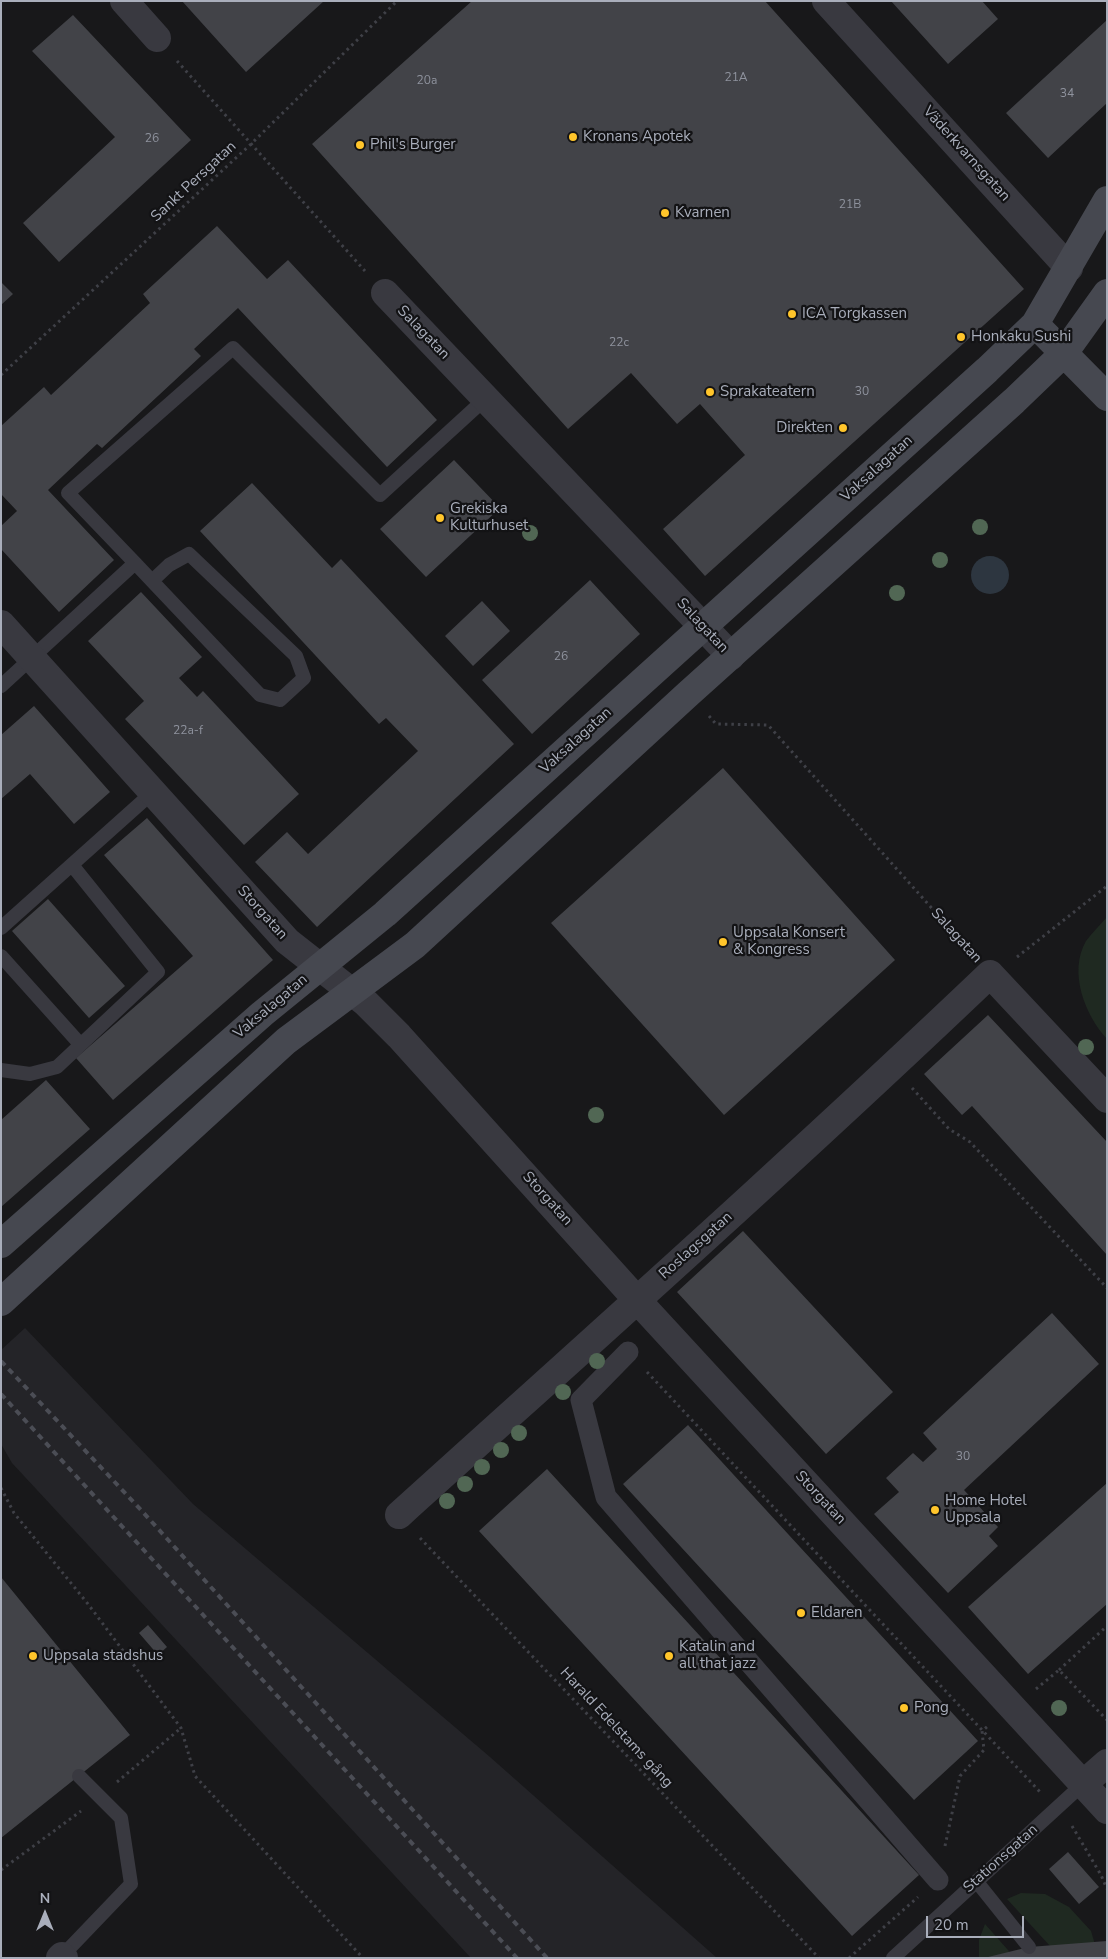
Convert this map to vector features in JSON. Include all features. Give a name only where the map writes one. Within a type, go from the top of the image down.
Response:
[{"type":"main road","name":"Vaksalagatan","points":[[1,1244],[254,1021],[385,914],[1035,324],[1107,200]]},
{"type":"main road","name":"Väderkvarnsgatan","points":[[1069,268],[1105,301]]},
{"type":"main road","points":[[1,1302],[277,1050],[415,945],[731,656],[1008,407],[1064,354],[1105,301]]},
{"type":"main road","points":[[1035,324],[1107,397]]},
{"type":"street","points":[[124,1],[157,38]]},
{"type":"street","name":"Väderkvarnsgatan","points":[[826,1],[1069,268]]},
{"type":"street","name":"Salagatan","points":[[385,293],[731,656]]},
{"type":"street","name":"Storgatan","points":[[1,624],[287,941],[366,1003],[399,1036],[637,1300],[1083,1784]]},
{"type":"street","name":"Salagatan","points":[[990,974],[1107,1099]]},
{"type":"street","name":"Roslagsgatan","points":[[399,1515],[893,1067],[990,974]]},
{"type":"street","points":[[628,1352],[580,1400],[606,1497],[938,1880]]},
{"type":"street","points":[[1107,1763],[1083,1784],[1107,1810]]},
{"type":"lane","points":[[152,581],[169,565],[189,554],[296,656],[304,678],[280,700],[260,695],[68,493],[233,348],[380,495],[486,399]]},
{"type":"lane","points":[[1,686],[135,563]]},
{"type":"lane","points":[[1,928],[153,792]]},
{"type":"lane","points":[[1,1070],[30,1074],[56,1066],[158,972],[72,865]]},
{"type":"lane","points":[[1,956],[80,1044]]},
{"type":"lane","points":[[62,1957],[131,1884],[120,1818],[79,1776]]},
{"type":"lane","name":"Stationsgatan","points":[[894,1958],[1083,1784]]},
{"type":"lane","points":[[977,1882],[1030,1947]]},
{"type":"path","name":"Sankt Persgatan","points":[[1,375],[251,144],[397,1]]},
{"type":"path","name":"Salagatan","points":[[157,38],[385,293]]},
{"type":"path","name":"Salagatan","points":[[768,725],[990,974]]},
{"type":"path","points":[[990,974],[1031,949],[1107,886]]},
{"type":"path","points":[[893,1067],[949,1129],[970,1142],[1107,1288]]},
{"type":"path","points":[[628,1352],[1057,1809],[1077,1832],[1107,1889]]},
{"type":"path","points":[[1,1488],[14,1513],[88,1604],[181,1728],[195,1776],[360,1957]]},
{"type":"path","name":"Harald Edelstams gång","points":[[399,1515],[818,1957]]},
{"type":"path","points":[[982,1731],[1059,1670],[1107,1626]]},
{"type":"path","points":[[1059,1670],[1107,1720]]},
{"type":"path","points":[[849,1958],[938,1880],[960,1776],[984,1750],[982,1731]]},
{"type":"shaded area","points":[[990,556],[997,557],[1003,562],[1008,568],[1008,582],[1003,588],[997,593],[990,594],[983,593],[977,588],[972,582],[971,575],[972,568],[977,562],[983,557]]},
{"type":"shaded area","points":[[1107,917],[1107,1039],[1086,1006],[1079,979],[1079,966],[1081,953],[1086,941]]},
{"type":"shaded area","points":[[25,1328],[193,1504],[490,1757],[717,1958],[471,1958],[12,1463],[1,1444],[1,1350]]},
{"type":"shaded area","points":[[1021,1893],[1045,1894],[1069,1907],[1091,1931],[1099,1958],[1061,1958],[1007,1899]]},
{"type":"shaded area","points":[[985,1924],[1015,1958],[979,1958],[979,1940]]},
{"type":"building","points":[[182,1],[324,1],[246,72]]},
{"type":"building","name":"Kvarnen","points":[[472,1],[765,1],[1024,289],[705,576],[663,529],[745,455],[700,404],[677,424],[631,373],[568,429],[312,144]]},
{"type":"building","points":[[891,1],[982,1],[998,19],[948,64]]},
{"type":"building","points":[[73,15],[191,140],[59,262],[23,223],[115,137],[32,51]]},
{"type":"building","points":[[1107,20],[1107,103],[1048,158],[1006,113]]},
{"type":"building","points":[[217,226],[267,279],[288,260],[437,420],[387,467],[238,308],[194,349],[201,356],[102,448],[97,444],[48,490],[114,560],[59,612],[1,549],[1,526],[17,511],[1,494],[1,426],[44,387],[51,395],[150,303],[143,294]]},
{"type":"building","points":[[1,282],[13,294],[1,305]]},
{"type":"building","name":"Grekiska Kulturhuset","points":[[454,460],[500,508],[426,577],[380,529]]},
{"type":"building","points":[[252,483],[332,568],[341,559],[514,744],[317,927],[255,862],[287,832],[308,854],[418,751],[386,718],[379,724],[200,531]]},
{"type":"building","points":[[590,580],[640,634],[532,734],[482,680]]},
{"type":"building","points":[[141,592],[202,657],[179,678],[197,697],[203,691],[299,794],[244,845],[125,719],[144,701],[88,641]]},
{"type":"building","points":[[482,601],[510,631],[473,666],[445,636]]},
{"type":"building","points":[[34,706],[110,792],[74,824],[30,774],[1,799],[1,735]]},
{"type":"building","name":"Uppsala Konsert & Kongress","points":[[723,768],[895,960],[724,1115],[551,923]]},
{"type":"building","points":[[147,818],[273,960],[113,1100],[76,1058],[193,956],[104,855]]},
{"type":"building","points":[[48,899],[125,986],[89,1018],[12,931]]},
{"type":"building","points":[[988,1015],[1107,1142],[1107,1255],[972,1106],[962,1115],[924,1074]]},
{"type":"building","points":[[46,1080],[90,1129],[1,1207],[1,1120]]},
{"type":"building","points":[[743,1231],[893,1392],[826,1454],[677,1292]]},
{"type":"building","points":[[1052,1313],[1099,1364],[964,1490],[998,1527],[989,1536],[998,1546],[948,1593],[874,1514],[899,1492],[886,1478],[913,1453],[923,1462],[937,1449],[923,1433]]},
{"type":"building","name":"Eldaren","points":[[688,1425],[978,1741],[914,1800],[623,1484]]},
{"type":"building","points":[[547,1469],[919,1875],[852,1936],[479,1531]]},
{"type":"building","points":[[1107,1483],[1107,1604],[1028,1674],[968,1607]]},
{"type":"building","name":"Uppsala stadshus","points":[[1,1577],[130,1735],[1,1838]]},
{"type":"building","points":[[148,1625],[167,1647],[158,1655],[139,1633]]},
{"type":"building","points":[[1068,1852],[1099,1887],[1079,1904],[1049,1869]]},
{"type":"building","points":[[1107,1941],[1107,1958],[984,1958],[1029,1947]]},
{"type":"railway","points":[[1,1361],[141,1510],[547,1958]]},
{"type":"railway","points":[[1,1394],[517,1958]]},
{"type":"place","name":"Kronans Apotek","points":[[573,137]]},
{"type":"place","name":"Phil's Burger","points":[[360,145]]},
{"type":"place","name":"Kvarnen","points":[[665,213]]},
{"type":"place","name":"ICA Torgkassen","points":[[792,314]]},
{"type":"place","name":"Honkaku Sushi","points":[[961,337]]},
{"type":"place","name":"Sprakateatern","points":[[710,392]]},
{"type":"place","name":"Direkten","points":[[843,428]]},
{"type":"place","name":"Grekiska Kulturhuset","points":[[440,518]]},
{"type":"place","name":"Uppsala Konsert & Kongress","points":[[723,942]]},
{"type":"place","name":"Home Hotel Uppsala","points":[[935,1510]]},
{"type":"place","name":"Eldaren","points":[[801,1613]]},
{"type":"place","name":"Uppsala stadshus","points":[[33,1656]]},
{"type":"place","name":"Katalin and all that jazz","points":[[669,1656]]},
{"type":"place","name":"Pong","points":[[904,1708]]}]
